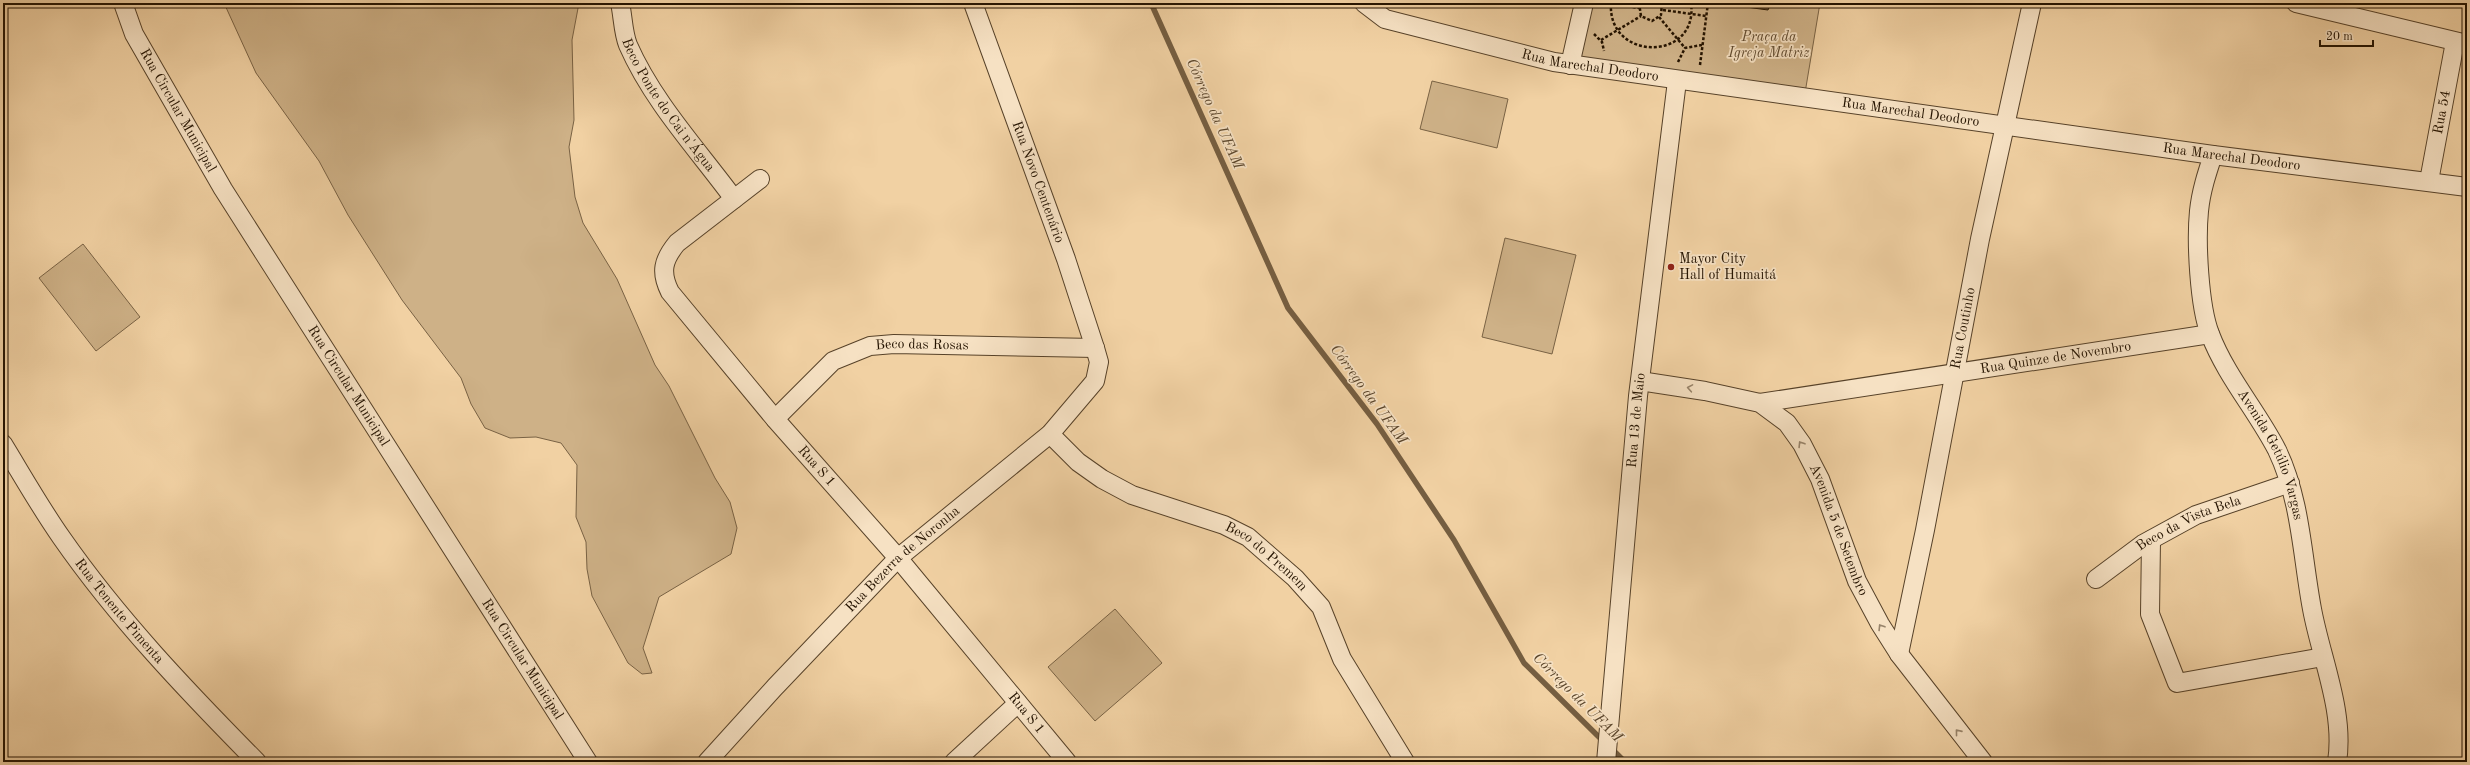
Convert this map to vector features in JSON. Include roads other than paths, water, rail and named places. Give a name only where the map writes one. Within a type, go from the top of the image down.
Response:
[{"type":"street","name":"Rua Circular Municipal","points":[[123,3],[134,34],[223,188],[588,762]]},
{"type":"street","name":"Beco Ponte do Cai n'Água","points":[[620,3],[628,44],[657,97],[734,199]]},
{"type":"street","name":"Rua Novo Centenário","points":[[973,3],[1063,252],[1097,355]]},
{"type":"street","name":"Rua Marechal Deodoro","points":[[1364,3],[1385,19],[1570,65],[2213,155],[2429,181],[2467,187]]},
{"type":"street","points":[[1570,65],[1584,3]]},
{"type":"street","name":"Rua Coutinho","points":[[1899,654],[1980,238],[2032,3]]},
{"type":"street","points":[[2296,3],[2461,43]]},
{"type":"street","name":"Rua 54","points":[[2429,181],[2461,43]]},
{"type":"street","name":"Rua 13 de Maio","points":[[1606,762],[1640,381],[1677,81]]},
{"type":"street","name":"Avenida Getúlio Vargas","points":[[2213,155],[2204,181],[2199,212],[2202,298],[2210,334],[2234,380],[2277,451],[2290,483],[2298,517],[2312,610],[2334,702],[2339,748],[2337,762]]},
{"type":"street","name":"Rua S 1","points":[[760,179],[677,243],[667,255],[663,267],[664,279],[670,292],[775,419],[898,558],[1067,762]]},
{"type":"street","name":"Rua Quinze de Novembro","points":[[1760,403],[1954,372],[2210,334]]},
{"type":"street","name":"Beco das Rosas","points":[[775,419],[833,361],[870,346],[894,344],[1097,355]]},
{"type":"street","name":"Rua Bezerra de Noronha","points":[[707,762],[775,687],[898,558],[1050,434],[1095,381],[1097,355]]},
{"type":"street","name":"Avenida 5 de Setembro","points":[[1640,381],[1705,391],[1760,403],[1787,423],[1802,444],[1820,479],[1857,581],[1880,624],[1899,654],[1982,762]]},
{"type":"street","name":"Beco do Premem","points":[[1050,434],[1078,462],[1102,479],[1132,495],[1224,525],[1248,537],[1295,578],[1321,607],[1342,659],[1405,762]]},
{"type":"street","name":"Rua Tenente Pimenta","points":[[3,444],[61,536],[100,589],[200,705],[257,762]]},
{"type":"street","name":"Beco da Vista Bela","points":[[2096,579],[2151,540],[2196,515],[2290,483]]},
{"type":"street","points":[[2151,540],[2150,614],[2177,683],[2323,657]]},
{"type":"street","points":[[954,762],[1018,703]]},
{"type":"waterway","name":"Córrego da UFAM","points":[[1151,3],[1288,308],[1377,424],[1454,540],[1524,663],[1603,741]]},
{"type":"waterway","name":"Córrego da UFAM","points":[[1611,748],[1625,762]]},
{"type":"place","name":"Mayor City Hall of Humaitá","points":[[1671,267]]},
{"type":"park label","name":"Praça da Igreja Matriz","points":[[1769,46]]}]
